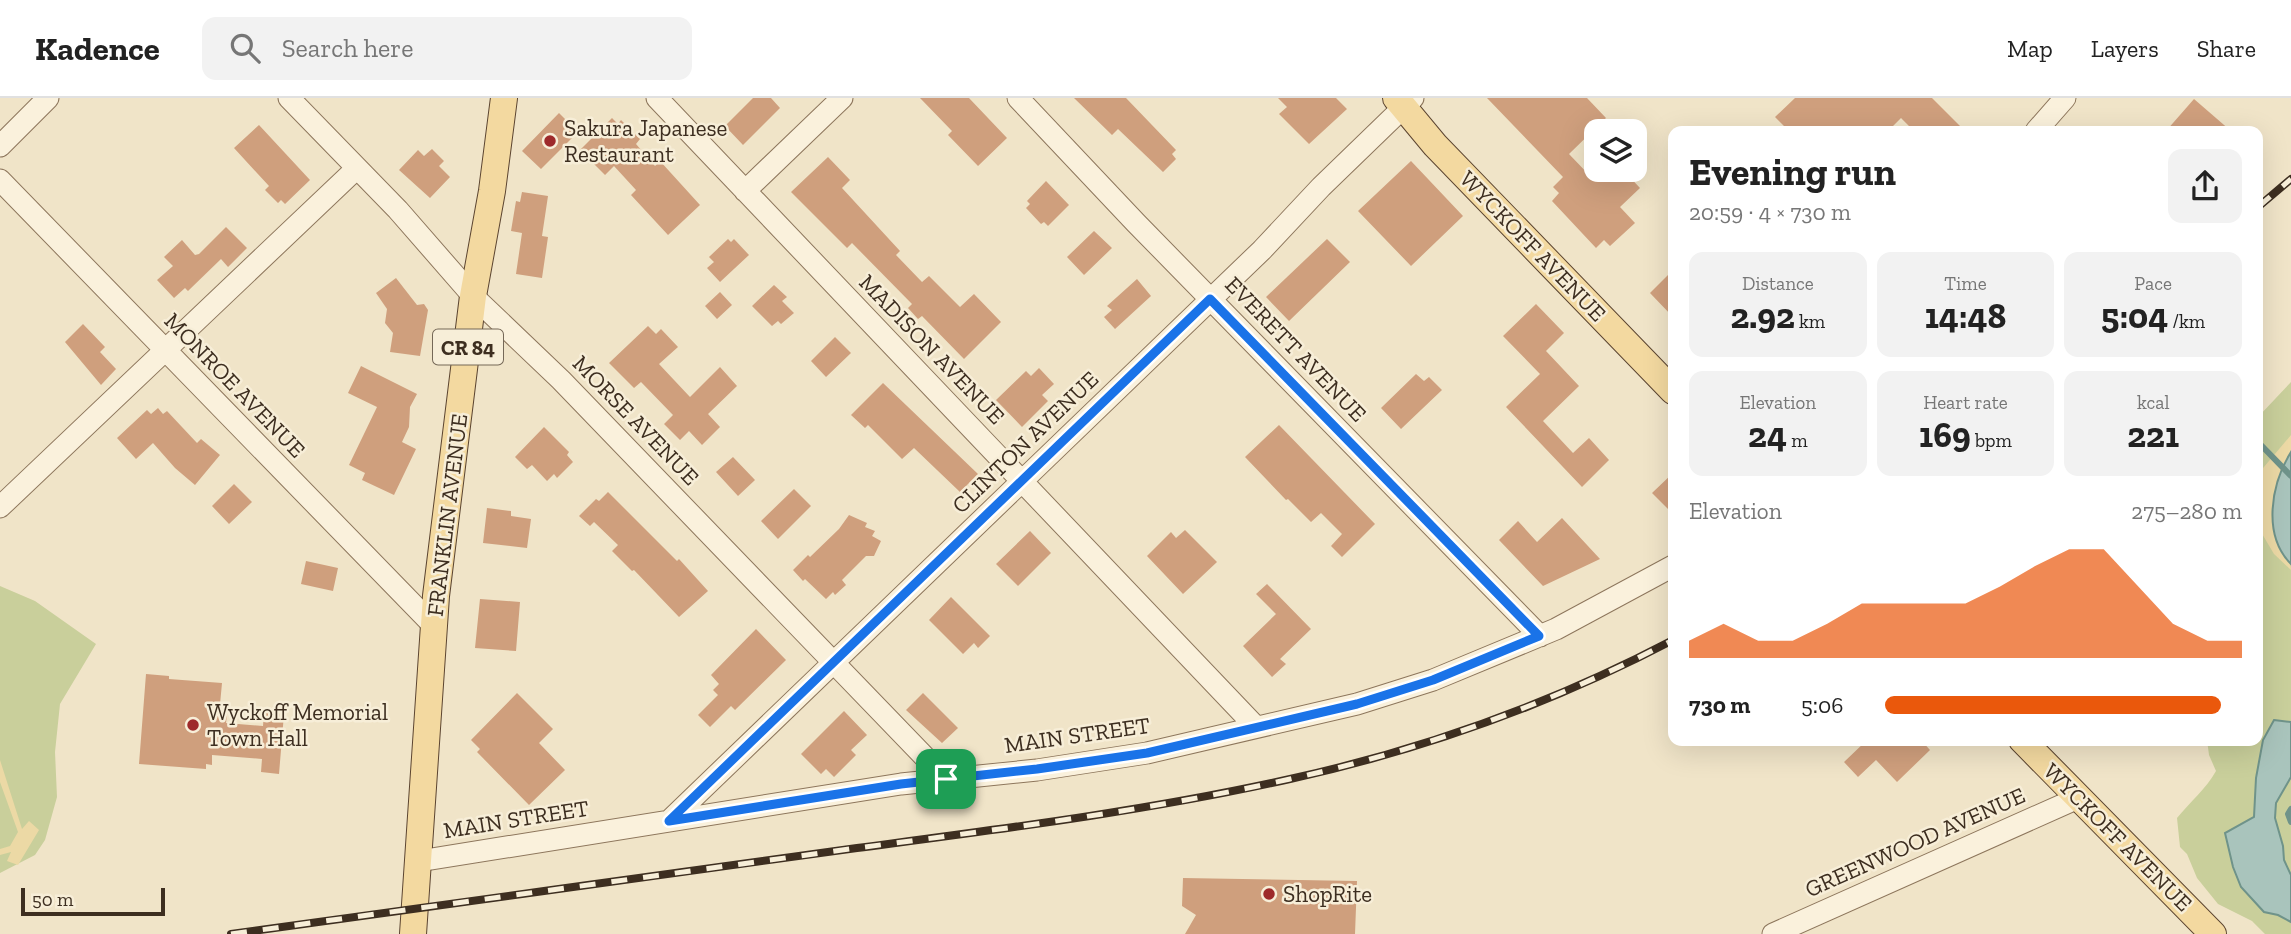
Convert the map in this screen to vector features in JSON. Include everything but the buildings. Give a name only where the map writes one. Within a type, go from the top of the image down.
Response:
[{"type":"main road","name":"FRANKLIN AVENUE","points":[[413,934],[434,626],[473,296],[492,191],[504,98]]},
{"type":"main road","name":"WYCKOFF AVENUE","points":[[1404,101],[1435,145],[1668,386]]},
{"type":"main road","name":"WYCKOFF AVENUE","points":[[2028,746],[2213,934]]},
{"type":"street","points":[[0,146],[48,98]]},
{"type":"street","name":"MORSE AVENUE","points":[[289,98],[398,210],[473,296],[561,380],[946,779]]},
{"type":"street","name":"MADISON AVENUE","points":[[657,98],[1256,727]]},
{"type":"street","points":[[745,191],[842,98]]},
{"type":"street","name":"EVERETT AVENUE","points":[[1018,98],[1539,636]]},
{"type":"street","points":[[2040,126],[2065,98]]},
{"type":"street","name":"CLINTON AVENUE","points":[[669,821],[1210,299],[1404,101]]},
{"type":"street","points":[[0,507],[357,168]]},
{"type":"street","name":"MONROE AVENUE","points":[[0,180],[434,626]]},
{"type":"street","name":"MAIN STREET","points":[[419,861],[901,784],[1037,769],[1147,753],[1357,704],[1433,680],[1539,636],[1606,604],[1668,569]]},
{"type":"street","name":"GREENWOOD AVENUE","points":[[1773,934],[2078,798]]},
{"type":"green space","points":[[2291,382],[2291,934],[2265,934],[2252,921],[2218,904],[2197,878],[2187,854],[2180,847],[2177,818],[2203,790],[2216,771],[2208,746],[2263,746],[2263,412]]},
{"type":"green space","points":[[0,586],[35,601],[96,644],[60,704],[55,752],[57,797],[45,840],[35,855],[0,873]]},
{"type":"sand","points":[[2291,435],[2291,452],[2278,487],[2273,527],[2291,570],[2274,554],[2263,535],[2263,468]]},
{"type":"sand","points":[[0,760],[22,829],[29,821],[39,830],[18,865],[7,861],[11,852],[0,855],[0,849],[10,846],[18,832],[0,782]]},
{"type":"water","points":[[2291,452],[2291,564],[2276,539],[2273,509],[2278,479]]},
{"type":"water","points":[[2274,720],[2291,722],[2291,777],[2276,803],[2275,818],[2284,860],[2291,875],[2291,922],[2264,912],[2241,887],[2225,833],[2254,817],[2256,778],[2263,740]]},
{"type":"waterway","points":[[2263,447],[2291,476]]},
{"type":"waterway","points":[[2291,809],[2288,814],[2291,822]]},
{"type":"railway","points":[[2263,203],[2291,179]]},
{"type":"railway","points":[[231,934],[1020,826],[1236,790],[1339,767],[1438,739],[1534,704],[1668,643]]},
{"type":"place","name":"Sakura Japanese Restaurant","points":[[550,141]]},
{"type":"place","name":"Wyckoff Memorial Town Hall","points":[[193,725]]},
{"type":"place","name":"ShopRite","points":[[1269,894]]},
{"type":"route","points":[[1210,299],[1539,636],[1433,680],[1357,704],[1147,753],[946,779],[669,821],[1210,299]]}]
